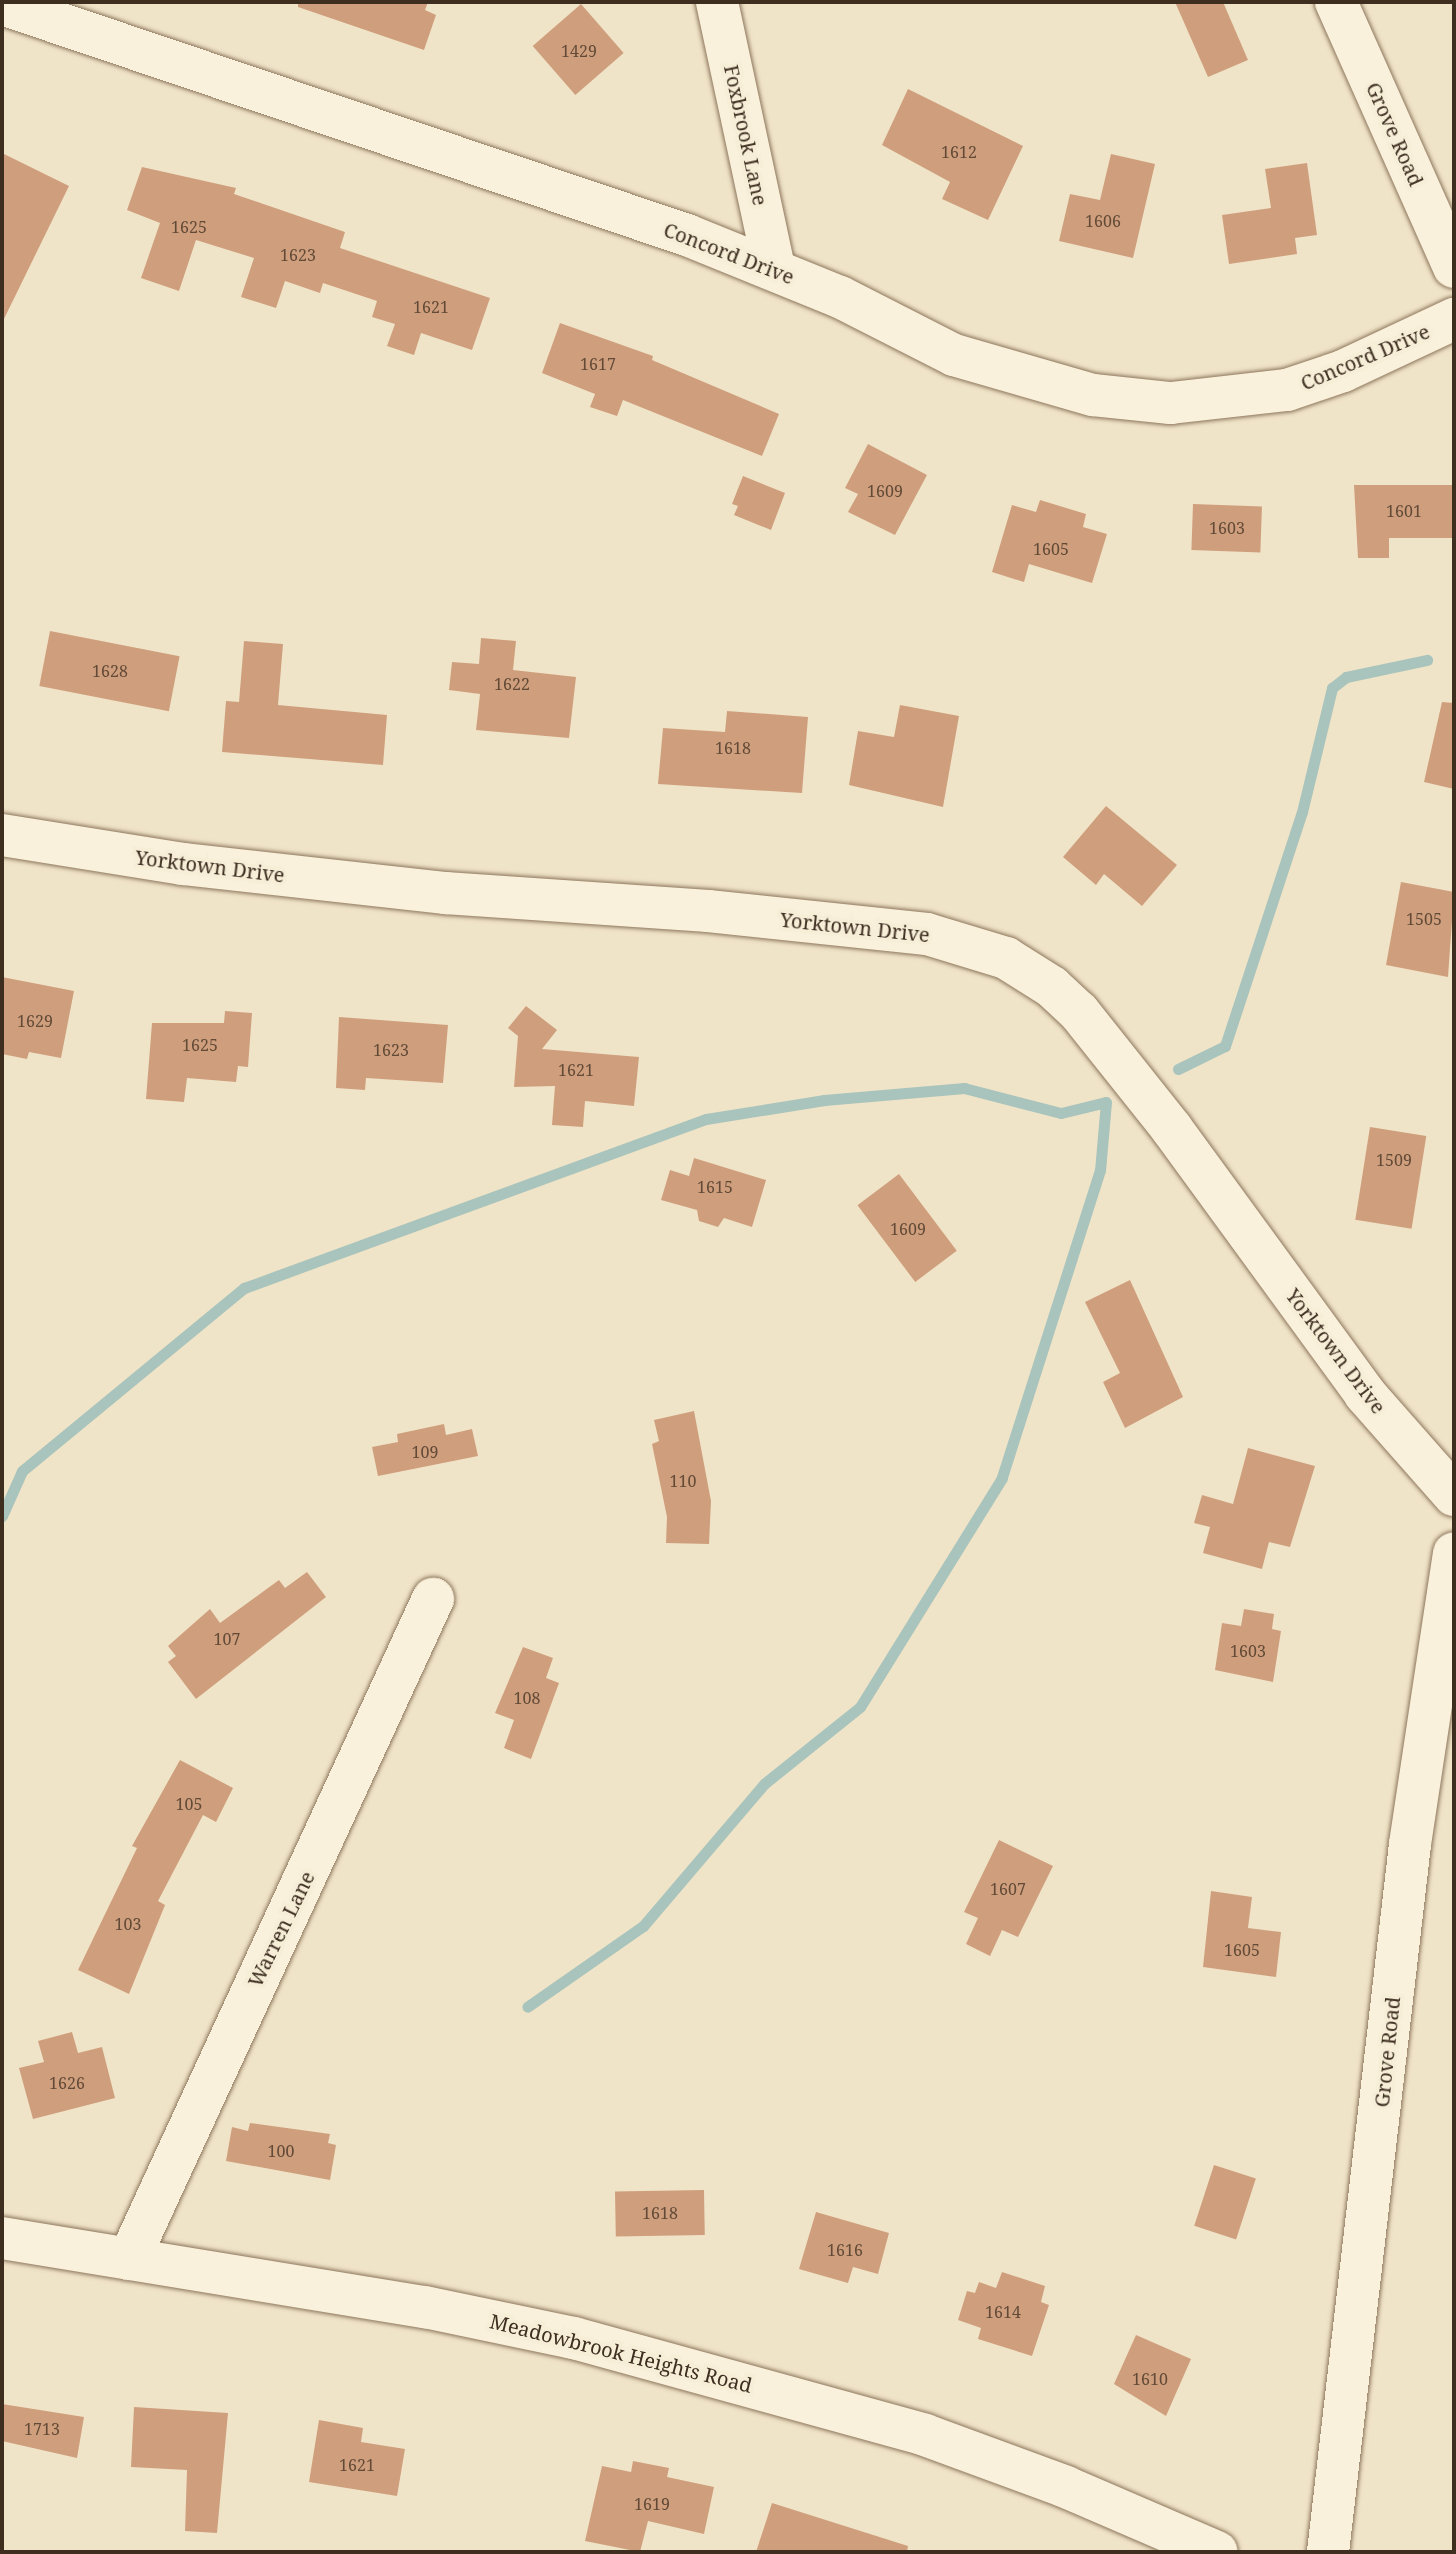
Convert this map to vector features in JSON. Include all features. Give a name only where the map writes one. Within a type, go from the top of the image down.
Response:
[{"type":"street","name":"Foxbrook Lane","points":[[717,2],[774,269]]},
{"type":"street","name":"Grove Road","points":[[1336,2],[1454,267]]},
{"type":"street","name":"Concord Drive","points":[[2,4],[774,269],[954,355],[1009,374],[1093,395],[1171,403],[1287,390],[1343,371],[1454,319]]},
{"type":"street","name":"Yorktown Drive","points":[[2,835],[183,864],[445,893],[708,911],[927,934],[1006,958],[1079,1012],[1172,1129],[1365,1394],[1454,1495]]},
{"type":"street","name":"Grove Road","points":[[1328,2552],[1410,1844],[1454,1553]]},
{"type":"street","name":"Warren Lane","points":[[129,2259],[433,1599]]},
{"type":"street","name":"Meadowbrook Heights Road","points":[[2,2238],[425,2307],[574,2338],[925,2435],[1066,2487],[1217,2552]]},
{"type":"building","points":[[298,2],[428,2],[425,10],[436,15],[424,50],[298,7]]},
{"type":"building","points":[[1175,2],[1223,2],[1248,60],[1208,77]]},
{"type":"building","points":[[581,4],[624,53],[575,95],[533,46]]},
{"type":"building","points":[[908,89],[1023,146],[988,220],[942,199],[950,182],[882,145]]},
{"type":"building","points":[[2,153],[69,186],[2,323]]},
{"type":"building","points":[[1111,154],[1155,164],[1133,258],[1059,241],[1070,194],[1100,200]]},
{"type":"building","points":[[1307,163],[1317,235],[1295,238],[1297,254],[1229,264],[1222,215],[1271,208],[1265,169]]},
{"type":"building","points":[[142,167],[236,188],[234,194],[345,232],[340,248],[490,298],[472,350],[421,333],[414,355],[387,346],[395,324],[372,317],[377,301],[323,283],[320,293],[285,281],[276,308],[241,297],[254,258],[196,240],[179,291],[141,278],[160,223],[127,210]]},
{"type":"building","points":[[560,323],[653,356],[652,360],[779,414],[762,456],[623,400],[617,416],[590,407],[595,394],[542,373]]},
{"type":"building","points":[[868,444],[927,475],[895,535],[848,512],[858,494],[845,488]]},
{"type":"building","points":[[743,476],[785,493],[771,530],[734,515],[738,506],[732,504]]},
{"type":"building","points":[[1354,485],[1454,485],[1454,538],[1389,538],[1389,558],[1358,558]]},
{"type":"building","points":[[1040,500],[1086,514],[1083,527],[1107,534],[1092,583],[1029,564],[1024,582],[992,572],[1012,505],[1036,512]]},
{"type":"building","points":[[1193,504],[1262,506],[1260,552],[1191,550]]},
{"type":"building","points":[[50,631],[180,656],[169,711],[39,686]]},
{"type":"building","points":[[481,638],[516,641],[513,670],[576,677],[569,738],[476,730],[480,694],[449,690],[452,662],[479,664]]},
{"type":"building","points":[[244,641],[283,644],[278,705],[387,715],[383,765],[222,752],[226,701],[239,702]]},
{"type":"building","points":[[1442,702],[1454,703],[1454,789],[1424,782]]},
{"type":"building","points":[[900,705],[959,716],[943,807],[849,785],[858,731],[894,737]]},
{"type":"building","points":[[727,711],[808,717],[802,793],[658,784],[663,728],[725,732]]},
{"type":"building","points":[[1106,806],[1177,865],[1142,906],[1104,874],[1096,885],[1063,857]]},
{"type":"building","points":[[1401,882],[1454,892],[1448,977],[1386,965]]},
{"type":"building","points":[[2,977],[74,991],[61,1058],[29,1052],[27,1059],[2,1054]]},
{"type":"building","points":[[526,1006],[557,1030],[542,1049],[639,1057],[634,1106],[585,1101],[583,1127],[552,1125],[555,1086],[514,1087],[518,1036],[508,1028]]},
{"type":"building","points":[[225,1011],[252,1013],[248,1067],[238,1066],[236,1082],[187,1078],[184,1102],[146,1099],[152,1023],[224,1023]]},
{"type":"building","points":[[339,1017],[448,1025],[443,1083],[366,1078],[365,1090],[336,1088]]},
{"type":"building","points":[[1370,1127],[1426,1136],[1412,1229],[1355,1220]]},
{"type":"building","points":[[694,1158],[766,1180],[752,1227],[724,1218],[718,1227],[699,1221],[697,1210],[661,1200],[670,1170],[689,1176]]},
{"type":"building","points":[[899,1174],[957,1251],[915,1282],[857,1205]]},
{"type":"building","points":[[1130,1280],[1183,1397],[1125,1428],[1103,1382],[1120,1373],[1085,1302]]},
{"type":"building","points":[[694,1411],[711,1501],[709,1544],[666,1543],[667,1517],[652,1444],[659,1441],[654,1420]]},
{"type":"building","points":[[444,1424],[446,1435],[472,1429],[478,1456],[378,1476],[372,1447],[398,1442],[397,1434]]},
{"type":"building","points":[[1248,1448],[1315,1466],[1290,1547],[1269,1542],[1262,1569],[1203,1553],[1210,1527],[1194,1523],[1202,1495],[1233,1504]]},
{"type":"building","points":[[307,1572],[326,1597],[196,1699],[168,1662],[176,1656],[168,1646],[210,1609],[220,1623],[279,1580],[285,1588]]},
{"type":"building","points":[[1244,1609],[1274,1614],[1272,1629],[1281,1631],[1273,1682],[1215,1670],[1222,1623],[1241,1626]]},
{"type":"building","points":[[523,1647],[553,1658],[546,1678],[559,1683],[531,1759],[504,1748],[514,1720],[495,1713]]},
{"type":"building","points":[[180,1760],[233,1788],[216,1822],[203,1815],[158,1901],[165,1905],[129,1994],[78,1970],[137,1848],[132,1846]]},
{"type":"building","points":[[999,1840],[1053,1866],[1018,1937],[1002,1930],[990,1956],[966,1944],[978,1918],[964,1912]]},
{"type":"building","points":[[1211,1891],[1252,1897],[1248,1928],[1281,1932],[1276,1977],[1203,1967]]},
{"type":"building","points":[[72,2032],[78,2053],[102,2047],[115,2098],[33,2119],[19,2068],[44,2062],[38,2041]]},
{"type":"building","points":[[250,2123],[330,2134],[328,2143],[336,2145],[330,2180],[226,2161],[232,2127],[248,2131]]},
{"type":"building","points":[[1214,2165],[1256,2179],[1236,2239],[1194,2226]]},
{"type":"building","points":[[704,2190],[705,2235],[616,2237],[615,2192]]},
{"type":"building","points":[[816,2212],[889,2233],[878,2274],[853,2267],[848,2283],[799,2269]]},
{"type":"building","points":[[1002,2272],[1045,2286],[1041,2302],[1049,2305],[1032,2356],[978,2339],[981,2328],[958,2320],[967,2291],[975,2293],[979,2282],[996,2288]]},
{"type":"building","points":[[1136,2335],[1191,2359],[1166,2416],[1114,2384]]},
{"type":"building","points":[[2,2404],[84,2417],[77,2458],[2,2441]]},
{"type":"building","points":[[134,2407],[228,2413],[217,2533],[185,2531],[187,2470],[131,2467]]},
{"type":"building","points":[[319,2420],[363,2428],[361,2442],[405,2449],[397,2496],[309,2482]]},
{"type":"building","points":[[633,2461],[669,2468],[667,2477],[714,2487],[704,2534],[648,2521],[640,2552],[585,2541],[602,2466],[631,2472]]},
{"type":"building","points":[[772,2503],[908,2546],[907,2552],[756,2552]]},
{"type":"waterway","points":[[1178,1069],[1225,1046],[1302,812],[1332,688],[1346,677],[1427,660]]},
{"type":"waterway","points":[[2,1516],[22,1471],[244,1288],[706,1119],[824,1100],[964,1088],[1061,1113],[1106,1102],[1100,1170],[1002,1478],[860,1707],[764,1784],[643,1926],[527,2007]]}]
